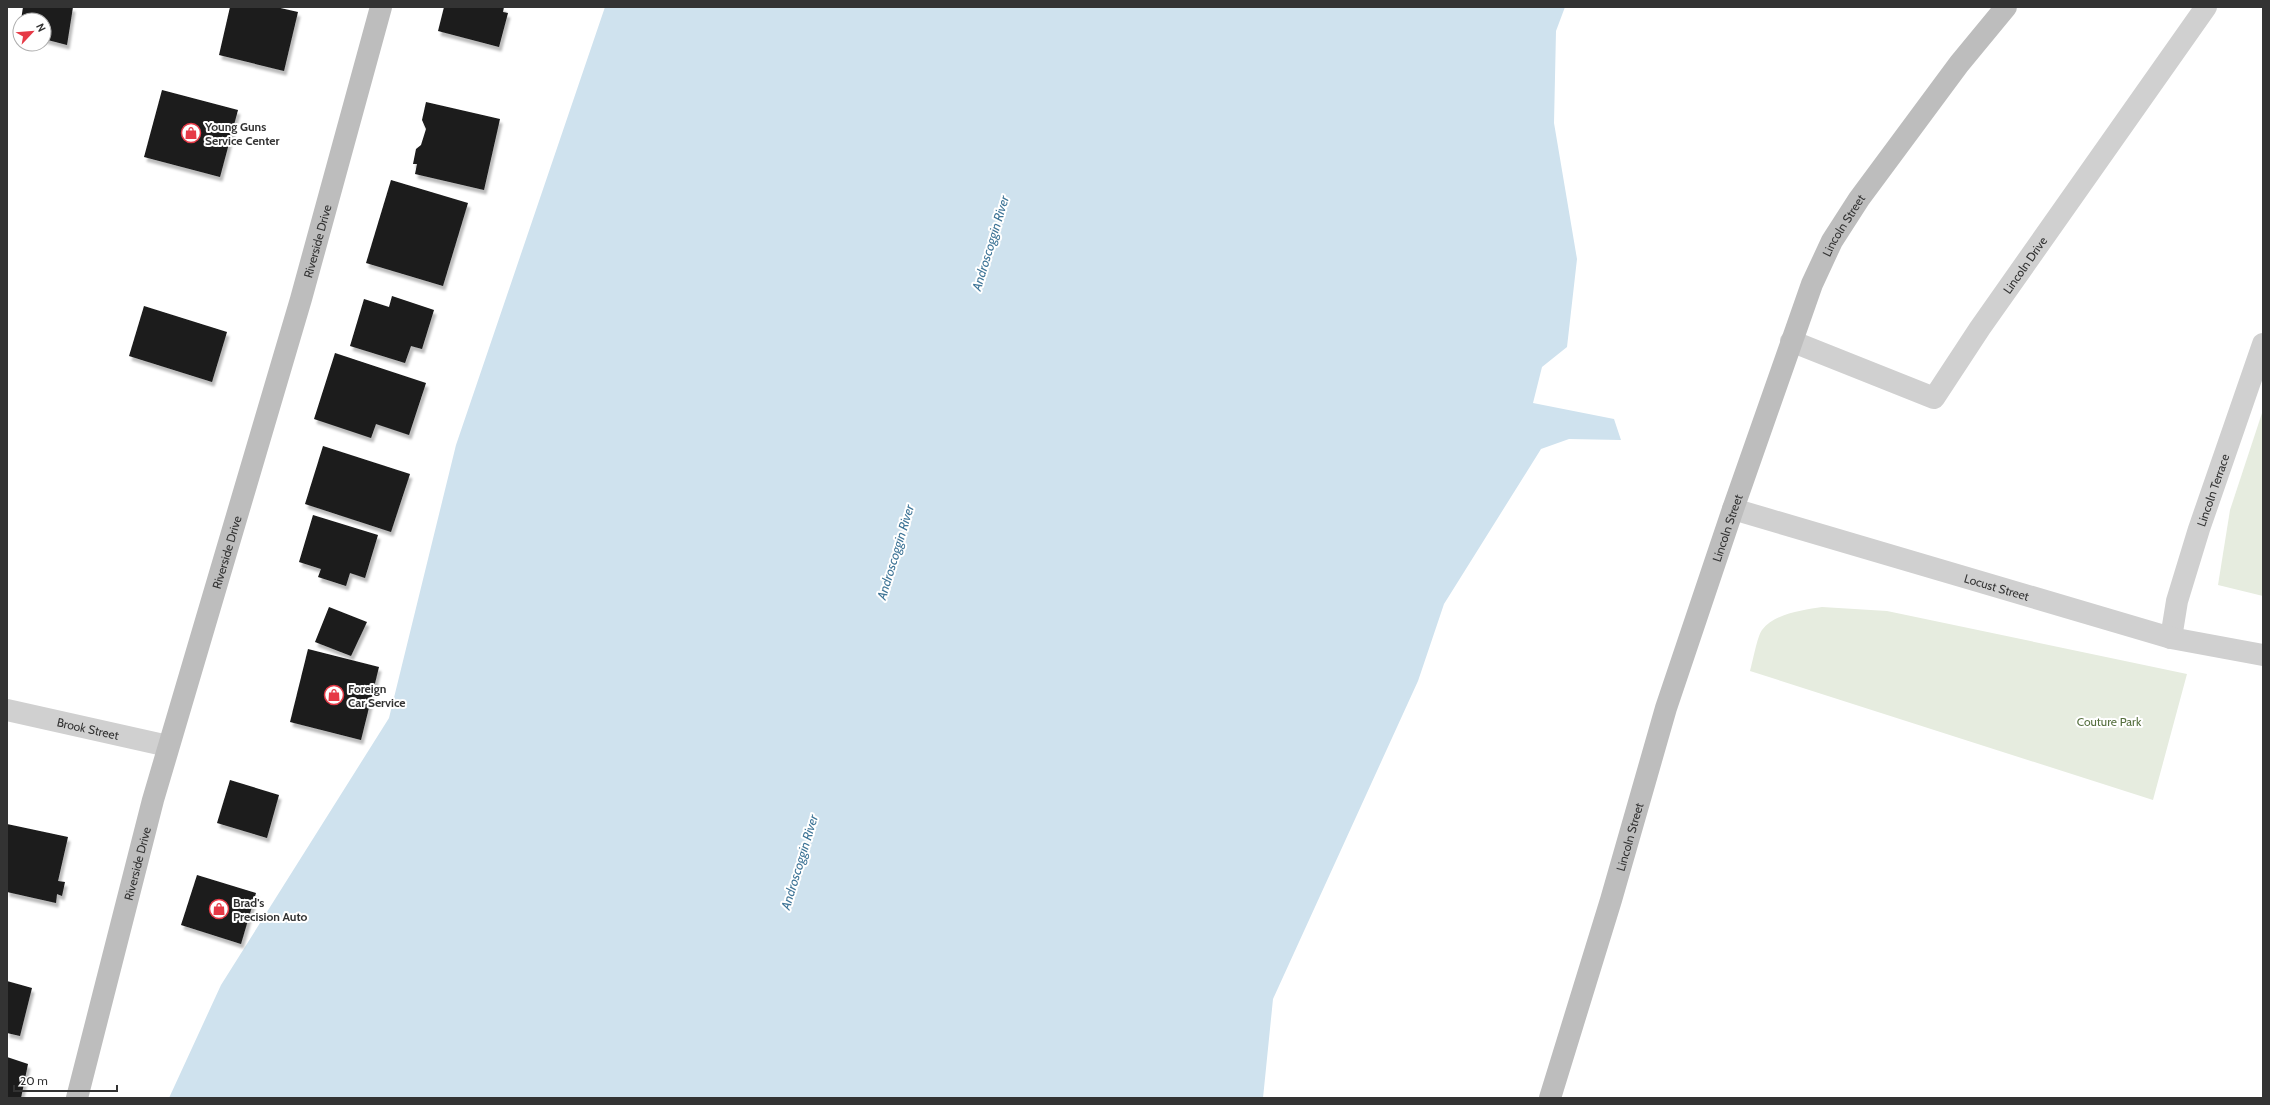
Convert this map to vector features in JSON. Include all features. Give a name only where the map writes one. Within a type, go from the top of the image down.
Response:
[{"type":"main road","name":"Riverside Drive","points":[[77,1098],[151,807],[301,299],[381,7]]},
{"type":"main road","name":"Lincoln Street","points":[[1550,1098],[1611,900],[1666,708],[1733,509],[1812,284],[1832,241],[1859,198],[1959,64],[2006,7]]},
{"type":"street","name":"Lincoln Drive","points":[[1791,341],[1934,398],[1989,315],[2206,7]]},
{"type":"street","name":"Lincoln Terrace","points":[[2171,638],[2177,601],[2199,529],[2263,344]]},
{"type":"street","name":"Locust Street","points":[[1733,509],[2171,638],[2263,655]]},
{"type":"street","name":"Brook Street","points":[[7,710],[168,746]]},
{"type":"green space","points":[[2263,410],[2263,596],[2218,585],[2230,510]]},
{"type":"green space","name":"Couture Park","points":[[1822,607],[1887,611],[2187,674],[2153,800],[1750,671],[1758,638],[1762,630],[1768,624],[1790,613]]},
{"type":"water","name":"Androscoggin River","points":[[605,7],[1565,7],[1556,31],[1554,123],[1577,259],[1567,347],[1542,367],[1533,403],[1614,419],[1621,440],[1569,439],[1541,449],[1444,604],[1418,681],[1273,999],[1263,1098],[169,1098],[221,985],[389,718],[456,445]]},
{"type":"building","points":[[23,7],[73,7],[67,45],[52,41],[52,12],[22,12]]},
{"type":"building","points":[[230,7],[276,7],[298,12],[284,71],[219,55]]},
{"type":"building","points":[[444,7],[504,7],[503,12],[508,13],[499,47],[438,31]]},
{"type":"building","name":"Young Guns Service Center","points":[[162,90],[238,110],[220,177],[144,157]]},
{"type":"building","points":[[426,102],[500,119],[484,190],[415,174],[417,164],[413,164],[416,149],[421,145],[426,129],[422,120]]},
{"type":"building","points":[[391,180],[468,203],[443,286],[366,263]]},
{"type":"building","points":[[392,296],[434,310],[422,349],[411,346],[405,363],[350,346],[364,299],[389,307]]},
{"type":"building","points":[[144,306],[227,332],[212,382],[129,356]]},
{"type":"building","points":[[335,353],[426,383],[409,435],[376,424],[371,438],[314,419]]},
{"type":"building","points":[[323,446],[410,474],[391,532],[305,504]]},
{"type":"building","points":[[313,515],[378,535],[365,578],[350,573],[346,586],[318,577],[321,569],[299,562]]},
{"type":"building","points":[[329,607],[367,622],[351,656],[315,642]]},
{"type":"building","name":"Foreign Car Service","points":[[308,649],[379,667],[361,740],[290,722]]},
{"type":"building","points":[[230,780],[279,795],[267,838],[217,823]]},
{"type":"building","points":[[7,824],[68,837],[58,881],[65,882],[62,896],[57,894],[56,903],[7,892]]},
{"type":"building","name":"Brad's Precision Auto","points":[[197,875],[256,893],[241,944],[181,925]]},
{"type":"building","points":[[7,981],[32,988],[20,1036],[7,1033]]},
{"type":"building","points":[[7,1057],[28,1064],[21,1098],[7,1098]]},
{"type":"place","name":"Young Guns Service Center","points":[[191,133]]},
{"type":"place","name":"Foreign Car Service","points":[[334,695]]},
{"type":"place","name":"Brad's Precision Auto","points":[[219,909]]}]
